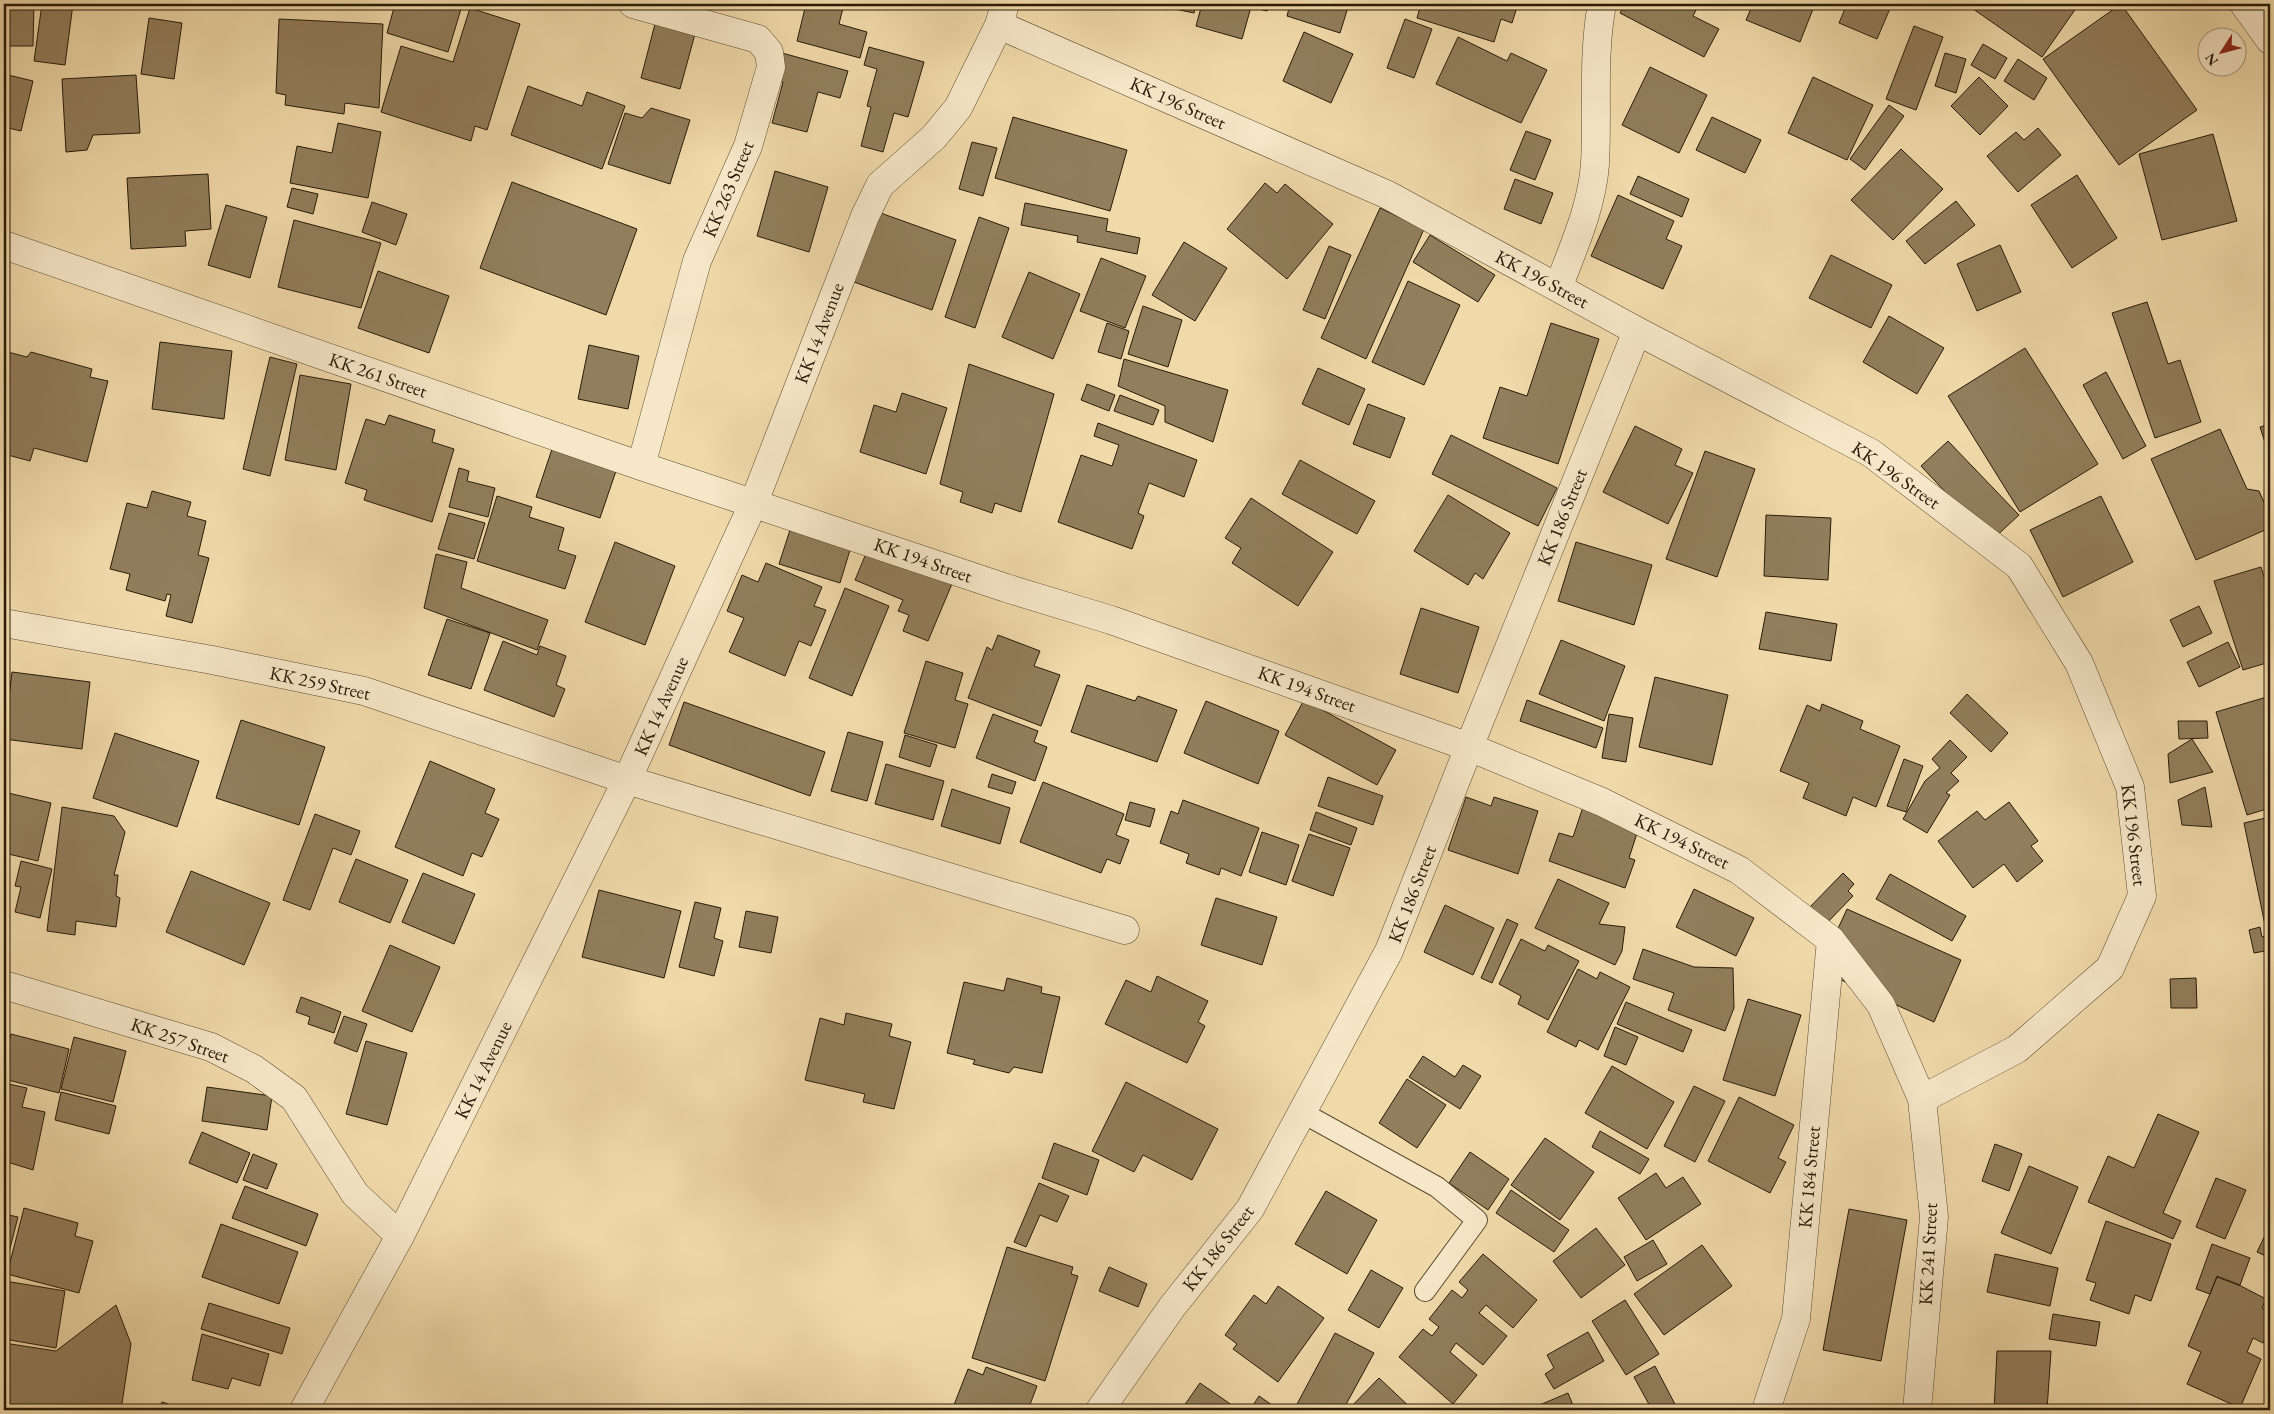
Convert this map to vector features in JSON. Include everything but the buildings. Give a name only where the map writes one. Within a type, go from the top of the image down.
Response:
[{"type":"street","name":"KK 263 Street","points":[[633,4],[758,39],[769,52],[771,67],[748,146],[697,261],[641,466]]},
{"type":"street","points":[[1558,288],[1586,212],[1595,165],[1595,80],[1598,26],[1602,4]]},
{"type":"street","points":[[2244,4],[2270,40]]},
{"type":"street","name":"KK 196 Street","points":[[1002,14],[1388,195],[1637,331],[1872,453],[2019,566],[2079,663],[2130,787],[2142,896],[2110,968],[2017,1049],[1922,1098]]},
{"type":"street","name":"KK 14 Avenue","points":[[304,1410],[400,1236],[627,780],[754,502],[865,216],[880,185],[934,138],[958,108],[1002,14]]},
{"type":"street","name":"KK 261 Street","points":[[4,245],[641,466],[754,502]]},
{"type":"street","name":"KK 186 Street","points":[[1100,1410],[1172,1307],[1250,1209],[1389,951],[1637,331]]},
{"type":"street","name":"KK 194 Street","points":[[754,502],[1006,588],[1111,620],[1469,747],[1602,802],[1739,870],[1831,940]]},
{"type":"street","name":"KK 259 Street","points":[[4,623],[212,660],[364,691],[627,780],[1125,930]]},
{"type":"street","points":[[1831,940],[1881,1005],[1922,1098]]},
{"type":"street","name":"KK 184 Street","points":[[1766,1410],[1796,1319],[1831,940]]},
{"type":"street","name":"KK 257 Street","points":[[4,985],[211,1047],[254,1069],[294,1098],[355,1194],[400,1236]]},
{"type":"street","name":"KK 241 Street","points":[[1917,1410],[1934,1217],[1922,1098]]},
{"type":"lane","points":[[1302,1113],[1437,1187],[1477,1220],[1425,1291]]}]
